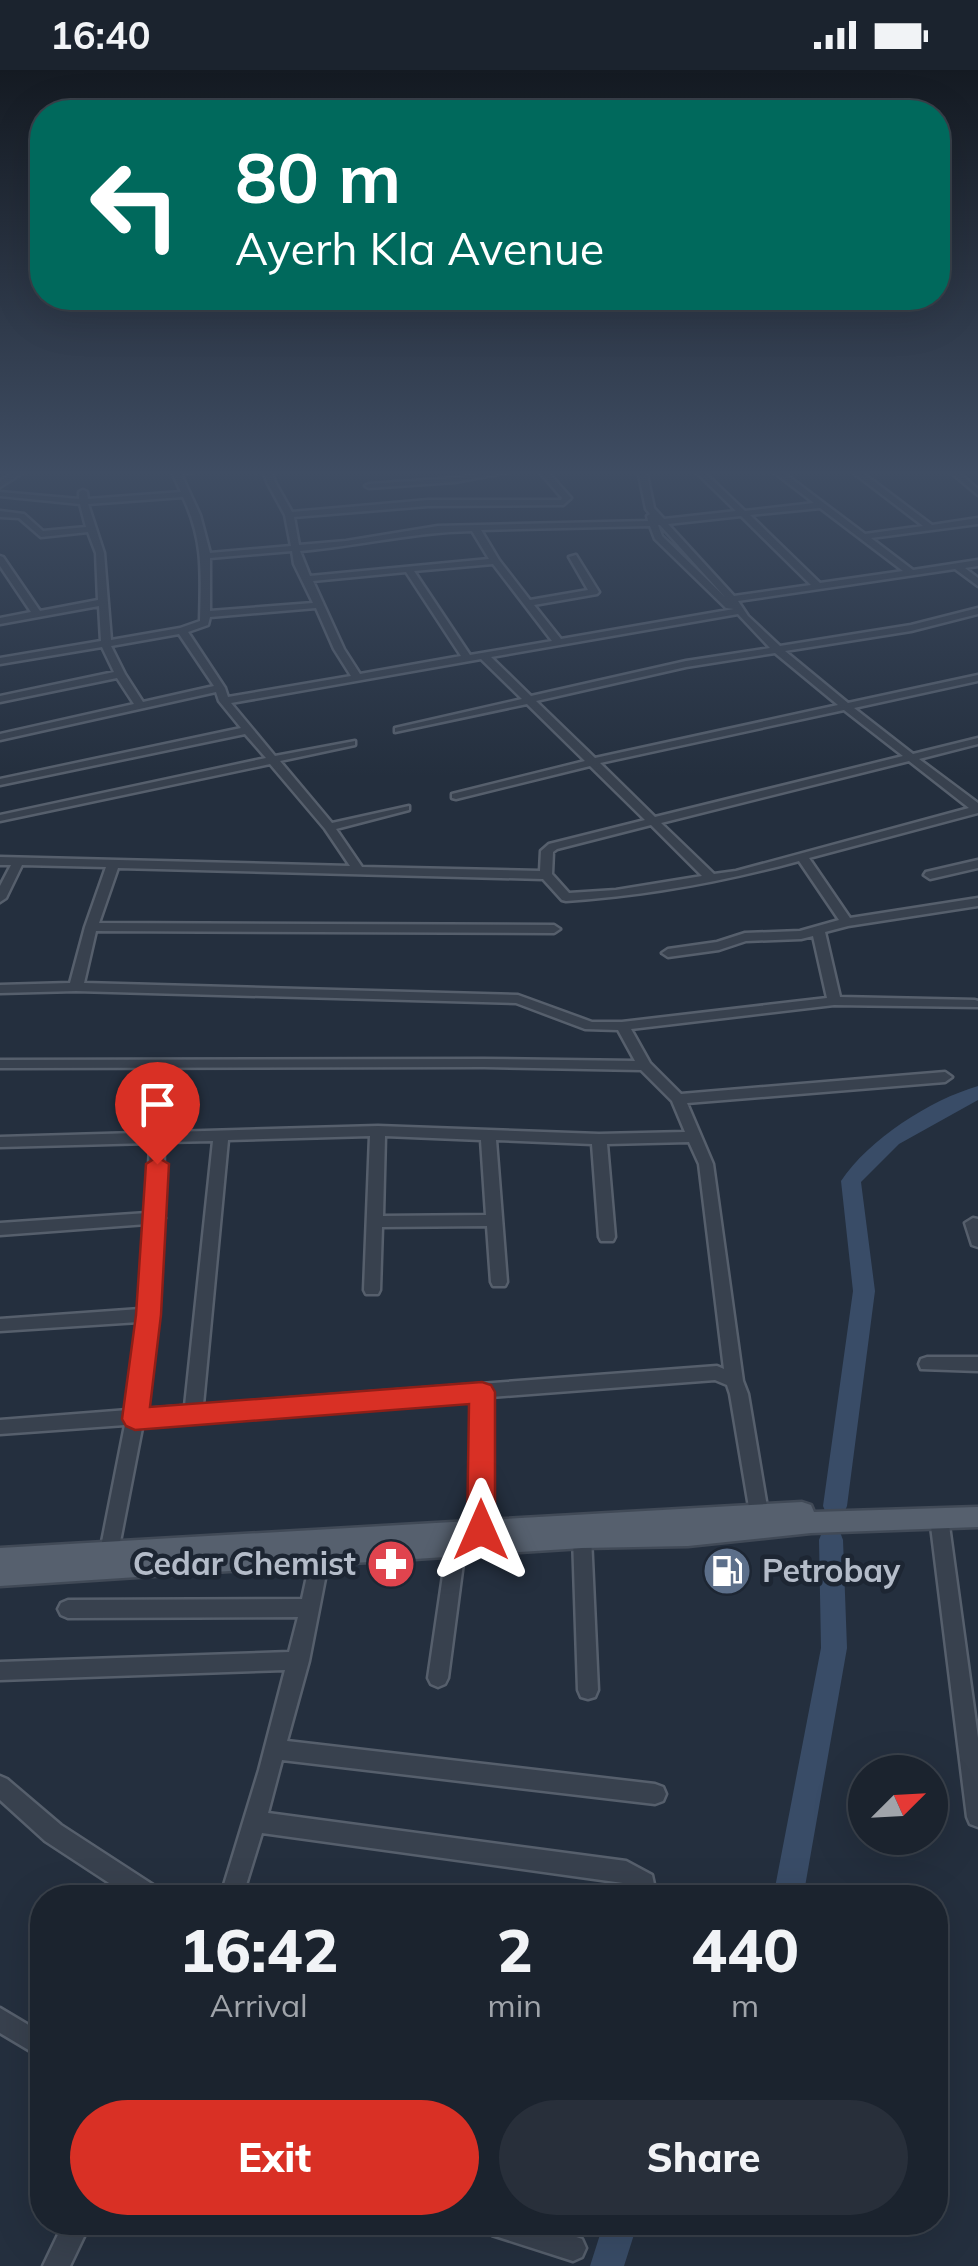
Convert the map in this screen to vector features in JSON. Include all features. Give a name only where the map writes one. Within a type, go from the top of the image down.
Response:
[{"type":"main road","points":[[0,1559],[759,1513],[978,1507]]},
{"type":"main road","points":[[0,1575],[322,1553],[688,1535],[812,1523],[978,1517]]},
{"type":"street","points":[[9,572],[37,614]]},
{"type":"street","points":[[101,572],[106,644],[140,705]]},
{"type":"street","points":[[0,661],[202,626],[206,614],[206,572]]},
{"type":"street","points":[[304,572],[357,676]]},
{"type":"street","points":[[307,580],[404,572]]},
{"type":"street","points":[[410,572],[466,656]]},
{"type":"street","points":[[503,572],[557,641]]},
{"type":"street","points":[[527,602],[594,592],[583,572]]},
{"type":"street","points":[[704,572],[776,648],[913,756],[978,809],[711,878],[571,898],[562,895],[546,875],[550,848],[652,820],[913,756],[978,742]]},
{"type":"street","points":[[803,572],[818,586]]},
{"type":"street","points":[[224,702],[557,641],[818,586],[907,572]]},
{"type":"street","points":[[0,620],[103,602]]},
{"type":"street","points":[[206,614],[319,605]]},
{"type":"street","points":[[399,730],[776,648],[911,628],[978,611]]},
{"type":"street","points":[[182,631],[220,688],[224,702],[359,871]]},
{"type":"street","points":[[482,654],[711,878]]},
{"type":"street","points":[[0,699],[120,674]]},
{"type":"street","points":[[456,796],[592,762],[978,678]]},
{"type":"street","points":[[0,737],[220,688]]},
{"type":"street","points":[[0,782],[248,730]]},
{"type":"street","points":[[0,818],[352,743]]},
{"type":"street","points":[[328,828],[405,808]]},
{"type":"street","points":[[801,856],[846,922]]},
{"type":"street","points":[[0,861],[546,875]]},
{"type":"street","points":[[0,898],[18,862]]},
{"type":"street","points":[[76,987],[91,927],[114,862]]},
{"type":"street","points":[[930,875],[978,864]]},
{"type":"street","points":[[668,953],[719,946],[745,936],[818,932],[846,922],[978,902]]},
{"type":"street","points":[[91,927],[554,929]]},
{"type":"street","points":[[818,932],[834,1001]]},
{"type":"street","points":[[0,989],[76,987],[518,999],[590,1026],[622,1026],[834,1001],[975,1004]]},
{"type":"street","points":[[622,1026],[645,1066],[678,1100],[706,1164],[734,1382],[759,1513]]},
{"type":"street","points":[[0,1064],[225,1066],[455,1060],[645,1066]]},
{"type":"street","points":[[678,1100],[945,1077]]},
{"type":"street","points":[[0,1142],[378,1131],[599,1139],[694,1137]]},
{"type":"street","points":[[372,1290],[378,1131]]},
{"type":"street","points":[[194,1414],[221,1136]]},
{"type":"street","points":[[488,1136],[499,1282]]},
{"type":"street","points":[[110,1552],[127,1480],[149,1315],[157,1218],[158,1138]]},
{"type":"street","points":[[599,1139],[608,1237]]},
{"type":"street","points":[[0,1229],[157,1218]]},
{"type":"street","points":[[374,1222],[494,1220]]},
{"type":"street","points":[[973,1223],[978,1241]]},
{"type":"street","points":[[0,1324],[149,1315]]},
{"type":"street","points":[[926,1364],[978,1364]]},
{"type":"street","points":[[0,1427],[717,1373],[734,1382]]},
{"type":"street","points":[[481,1530],[482,1392]]},
{"type":"street","points":[[939,1518],[978,1816]]},
{"type":"street","points":[[582,1538],[588,1690]]},
{"type":"street","points":[[438,1678],[456,1548]]},
{"type":"street","points":[[235,1885],[276,1749],[322,1553]]},
{"type":"street","points":[[68,1609],[310,1608]]},
{"type":"street","points":[[0,1671],[299,1661]]},
{"type":"street","points":[[276,1749],[655,1794]]},
{"type":"street","points":[[0,1786],[53,1834],[133,1885]]},
{"type":"street","points":[[255,1822],[626,1872],[644,1885]]},
{"type":"street","points":[[0,2020],[30,2039]]},
{"type":"street","points":[[56,2266],[72,2235]]},
{"type":"street","points":[[532,2235],[573,2248]]},
{"type":"waterway","points":[[835,1506],[864,1291],[851,1181],[892,1139],[978,1092]]},
{"type":"waterway","points":[[790,1885],[834,1648],[831,1540]]},
{"type":"waterway","points":[[607,2266],[617,2235]]},
{"type":"place","name":"Cedar Chemist","points":[[391,1564]]},
{"type":"place","name":"Petrobay","points":[[727,1571]]},
{"type":"route","points":[[157,1164],[149,1315],[135,1419],[482,1392],[481,1530]]}]
